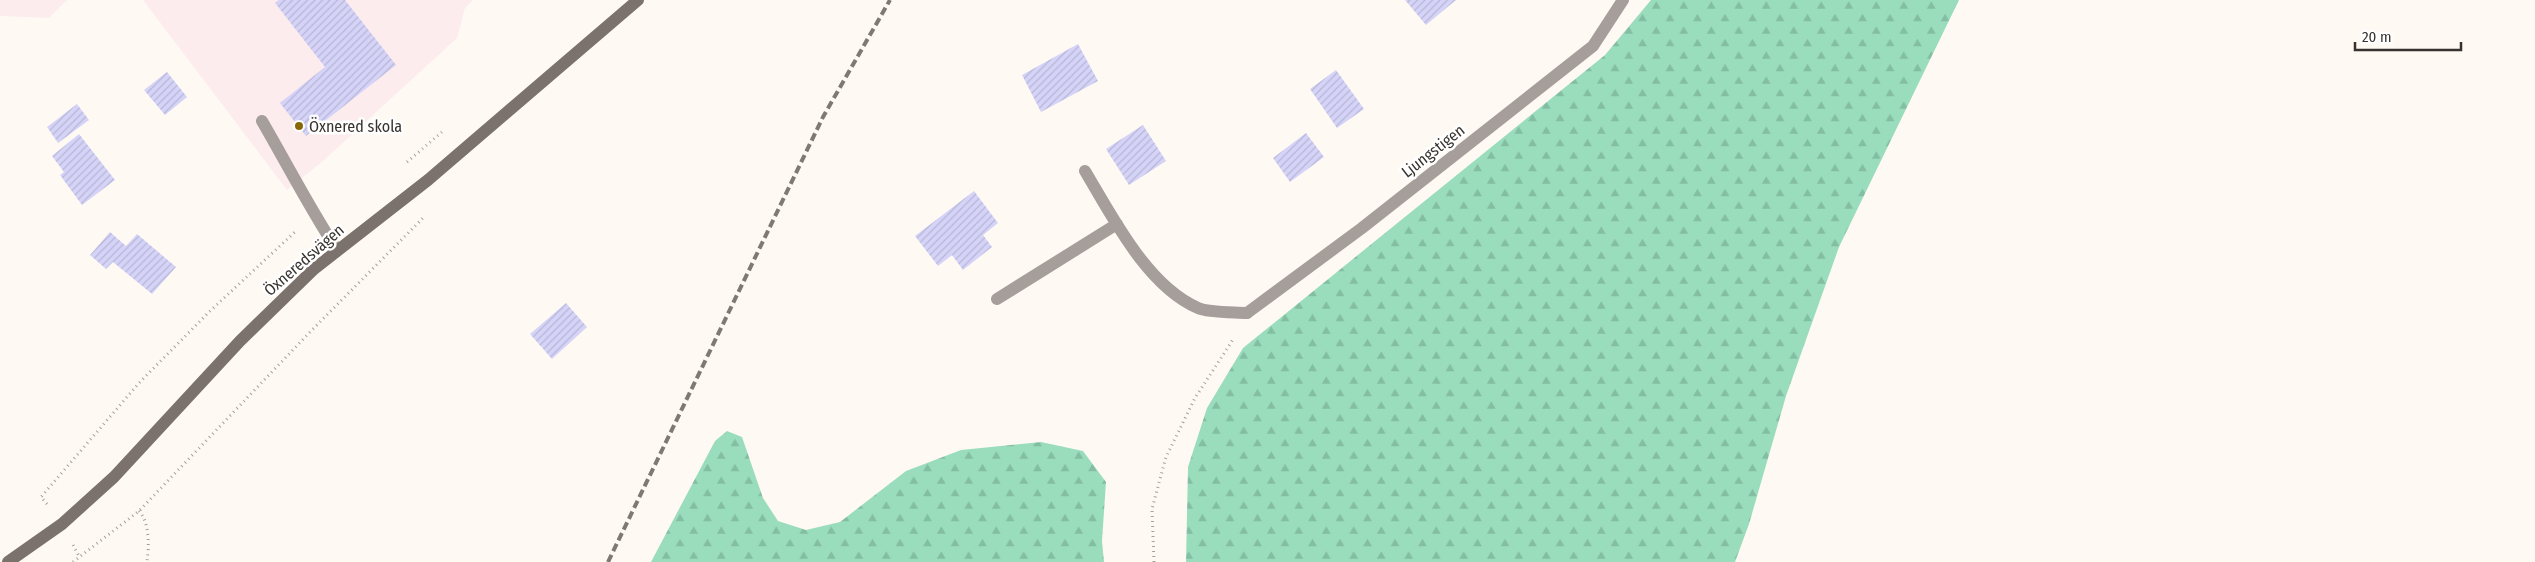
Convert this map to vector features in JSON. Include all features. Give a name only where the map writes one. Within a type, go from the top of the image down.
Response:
[{"type":"street","name":"Öxneredsvägen","points":[[8,562],[62,524],[114,477],[240,342],[314,269],[435,174],[638,0]]},
{"type":"street","name":"Ljungstigen","points":[[1247,313],[1362,228],[1593,46],[1623,0]]},
{"type":"street","points":[[262,121],[300,184],[318,222],[337,250]]},
{"type":"street","points":[[1085,171],[1134,251],[1158,278],[1199,309],[1247,313]]},
{"type":"street","points":[[997,299],[1117,224]]},
{"type":"path","points":[[73,562],[140,511],[311,331],[430,211]]},
{"type":"path","points":[[1154,562],[1152,508],[1166,457],[1195,398],[1227,351],[1247,313]]},
{"type":"path","points":[[140,511],[144,516],[149,546],[147,562]]},
{"type":"shaded area","points":[[0,0],[67,0],[49,18],[0,16]]},
{"type":"shaded area","name":"Öxnered skola","points":[[143,0],[473,0],[465,8],[457,38],[323,161],[287,190]]},
{"type":"green space","points":[[1651,0],[1959,0],[1839,247],[1786,396],[1749,524],[1735,562],[1186,562],[1188,467],[1207,408],[1243,348],[1605,55]]},
{"type":"green space","points":[[727,431],[742,437],[763,498],[778,521],[806,530],[840,522],[906,471],[961,450],[1041,442],[1083,451],[1106,482],[1102,541],[1104,562],[651,562],[715,441]]},
{"type":"building","points":[[279,0],[345,0],[396,65],[306,136],[280,103],[325,67],[275,3]]},
{"type":"building","points":[[1405,0],[1456,0],[1426,25]]},
{"type":"building","points":[[1078,44],[1098,81],[1041,112],[1022,75]]},
{"type":"building","points":[[1336,70],[1364,109],[1337,128],[1310,89]]},
{"type":"building","points":[[167,72],[187,97],[165,115],[144,90]]},
{"type":"building","points":[[77,104],[89,120],[58,143],[47,127]]},
{"type":"building","points":[[1143,125],[1166,161],[1129,185],[1106,149]]},
{"type":"building","points":[[1306,133],[1324,157],[1290,182],[1273,158]]},
{"type":"building","points":[[79,134],[115,180],[82,205],[60,175],[64,172],[52,156]]},
{"type":"building","points":[[974,191],[998,223],[983,235],[992,247],[963,270],[952,255],[938,266],[915,236]]},
{"type":"building","points":[[110,232],[126,246],[137,234],[176,267],[152,294],[113,262],[106,269],[90,255]]},
{"type":"building","points":[[566,303],[587,327],[552,359],[530,334]]},
{"type":"railway","points":[[608,562],[823,117],[890,0]]},
{"type":"place","name":"Öxnered skola","points":[[299,126]]}]
